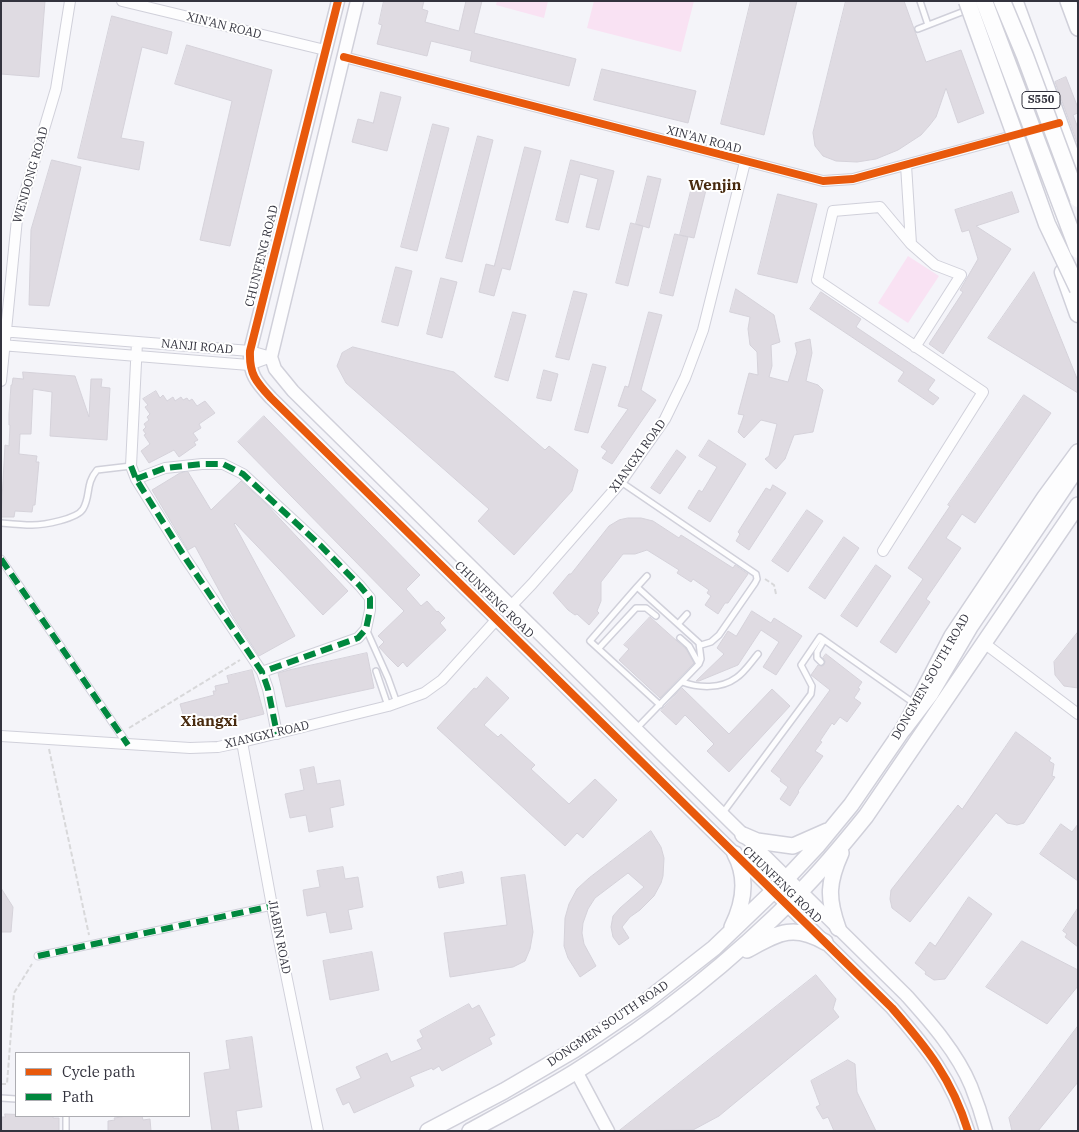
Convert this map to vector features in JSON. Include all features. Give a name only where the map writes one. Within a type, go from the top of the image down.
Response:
[{"type":"highway","name":"S550","points":[[1002,1],[1025,56],[1078,199]]},
{"type":"highway","name":"S550","points":[[976,3],[1078,250]]},
{"type":"highway","points":[[976,3],[1078,314]]},
{"type":"highway","points":[[1047,224],[1078,289]]},
{"type":"highway","points":[[904,728],[930,694],[970,626],[1078,466]]},
{"type":"main road","points":[[1015,1],[1078,173]]},
{"type":"main road","points":[[976,3],[1078,285]]},
{"type":"main road","points":[[1069,5],[1078,28]]},
{"type":"main road","name":"DONGMEN SOUTH ROAD","points":[[428,1131],[504,1091],[574,1050],[645,1002],[714,948],[774,892],[851,805],[904,728],[952,636],[1045,497],[1078,452]]},
{"type":"main road","name":"DONGMEN SOUTH ROAD","points":[[470,1131],[576,1071],[656,1017],[726,962],[801,892],[866,816],[1078,504]]},
{"type":"main road","points":[[743,835],[757,841],[793,846],[831,829]]},
{"type":"main road","points":[[838,928],[832,912],[830,890],[832,873],[846,840]]},
{"type":"main road","points":[[729,934],[741,904],[744,884],[740,863],[735,854]]},
{"type":"main road","points":[[726,962],[786,931],[813,935],[825,942]]},
{"type":"street","name":"WENDONG ROAD","points":[[1,381],[4,332],[17,218],[56,89],[70,1]]},
{"type":"street","name":"XIN'AN ROAD","points":[[122,1],[325,50]]},
{"type":"street","name":"CHUNFENG ROAD","points":[[338,1],[250,351],[249,365],[253,376],[271,398],[892,1008],[936,1061],[954,1093],[968,1131]]},
{"type":"street","points":[[271,357],[357,1]]},
{"type":"street","name":"XIN'AN ROAD","points":[[344,57],[823,181],[853,179],[906,166],[1059,123]]},
{"type":"street","name":"XIANGXI ROAD","points":[[512,605],[621,482],[665,419],[685,378],[703,330],[745,162]]},
{"type":"street","points":[[906,166],[911,244]]},
{"type":"street","points":[[883,550],[983,392],[915,347],[816,280],[833,211],[880,207],[911,244],[935,265],[961,275],[915,347]]},
{"type":"street","name":"NANJI ROAD","points":[[4,332],[250,351],[271,357]]},
{"type":"street","points":[[137,342],[131,466],[136,479],[186,559],[262,672],[268,688],[277,734]]},
{"type":"street","name":"NANJI ROAD","points":[[3,345],[249,365],[271,357]]},
{"type":"street","name":"CHUNFENG ROAD","points":[[271,357],[275,369],[293,391],[906,995],[952,1052],[970,1085],[986,1131]]},
{"type":"street","points":[[136,479],[165,468],[202,464],[222,464],[243,474],[320,545],[370,598],[370,610],[366,629],[358,638],[262,672]]},
{"type":"street","points":[[1,559],[128,745]]},
{"type":"street","name":"XIANGXI ROAD","points":[[1,736],[203,748],[277,734],[392,705],[424,693],[442,680],[497,619]]},
{"type":"street","points":[[984,643],[1078,714]]},
{"type":"street","name":"JIABIN ROAD","points":[[242,742],[272,906],[318,1131]]},
{"type":"street","points":[[38,956],[272,906]]},
{"type":"street","points":[[576,1071],[608,1131]]},
{"type":"lane","points":[[920,1],[928,25]]},
{"type":"lane","points":[[918,29],[976,3]]},
{"type":"lane","points":[[1069,5],[1078,36]]},
{"type":"lane","points":[[1,523],[34,525],[71,518],[80,513],[84,508],[90,478],[97,470],[131,466]]},
{"type":"lane","points":[[621,482],[754,572],[757,576],[755,583],[719,635],[711,642],[700,645]]},
{"type":"lane","points":[[647,576],[590,641],[660,705]]},
{"type":"lane","points":[[636,730],[699,664],[701,659],[700,645],[637,587]]},
{"type":"lane","points":[[599,648],[636,608],[646,608],[656,616]]},
{"type":"lane","points":[[678,624],[687,614]]},
{"type":"lane","points":[[366,629],[388,678],[392,705]]},
{"type":"lane","points":[[722,814],[811,694],[812,686],[801,665],[820,637],[916,705]]},
{"type":"lane","points":[[680,638],[689,646],[699,664]]},
{"type":"lane","points":[[821,662],[817,658],[816,652],[824,640]]},
{"type":"lane","points":[[682,682],[708,687],[732,681],[738,677],[758,654]]},
{"type":"lane","points":[[376,671],[392,705]]},
{"type":"lane","points":[[1,1098],[15,1099]]},
{"type":"lane","points":[[66,1117],[66,1131]]},
{"type":"path","points":[[754,572],[774,585],[776,594]]},
{"type":"path","points":[[120,734],[250,654]]},
{"type":"path","points":[[47,740],[91,945]]},
{"type":"path","points":[[1,1084],[7,1084],[14,993],[38,956]]},
{"type":"shaded area","points":[[497,1],[548,1],[544,18],[496,5]]},
{"type":"shaded area","points":[[594,1],[694,1],[681,52],[587,28]]},
{"type":"shaded area","points":[[908,256],[939,276],[908,323],[878,303]]},
{"type":"building","points":[[1,1],[45,1],[39,77],[1,74]]},
{"type":"building","points":[[384,1],[424,1],[422,9],[428,11],[425,22],[459,31],[466,1],[482,1],[474,33],[576,59],[569,86],[470,61],[472,51],[431,41],[427,56],[377,44],[382,25],[379,24]]},
{"type":"building","points":[[751,1],[797,1],[764,135],[721,124]]},
{"type":"building","points":[[846,1],[904,1],[926,62],[961,50],[984,113],[958,123],[946,88],[936,117],[921,135],[898,150],[876,159],[857,162],[836,161],[823,156],[815,146],[813,133]]},
{"type":"building","points":[[112,16],[172,32],[167,54],[142,47],[121,138],[144,142],[139,170],[78,158]]},
{"type":"building","points":[[187,45],[272,70],[230,246],[200,240],[232,101],[175,84]]},
{"type":"building","points":[[602,69],[696,91],[688,123],[594,100]]},
{"type":"building","points":[[1066,77],[1078,108],[1078,113],[1073,115],[1078,128],[1078,145],[1055,82]]},
{"type":"building","points":[[381,92],[401,97],[387,151],[352,142],[358,119],[373,123]]},
{"type":"building","points":[[433,124],[449,128],[417,251],[401,247]]},
{"type":"building","points":[[478,136],[493,140],[462,262],[446,258]]},
{"type":"building","points":[[525,147],[541,151],[510,270],[502,268],[494,296],[479,292],[486,264],[494,266]]},
{"type":"building","points":[[52,160],[81,167],[49,306],[29,305],[31,230]]},
{"type":"building","points":[[571,160],[614,171],[599,230],[586,227],[598,179],[580,174],[568,223],[556,220]]},
{"type":"building","points":[[648,176],[661,179],[649,228],[636,224]]},
{"type":"building","points":[[692,187],[706,190],[694,238],[680,235]]},
{"type":"building","points":[[1012,192],[1019,212],[976,226],[1011,249],[943,354],[929,344],[963,292],[960,290],[978,259],[969,230],[962,232],[955,210]]},
{"type":"building","points":[[778,194],[817,204],[797,283],[758,274]]},
{"type":"building","points":[[631,223],[643,226],[628,286],[616,283]]},
{"type":"building","points":[[675,234],[688,237],[673,296],[660,293]]},
{"type":"building","points":[[396,267],[412,271],[398,326],[382,322]]},
{"type":"building","points":[[1034,272],[1078,381],[1078,393],[988,338]]},
{"type":"building","points":[[441,278],[457,282],[442,338],[427,334]]},
{"type":"building","points":[[736,289],[774,315],[780,342],[771,345],[772,366],[769,377],[788,382],[797,352],[795,343],[810,339],[812,353],[806,381],[818,385],[823,390],[813,432],[794,435],[785,459],[776,469],[765,459],[769,456],[777,424],[761,420],[744,438],[738,432],[744,415],[738,414],[749,373],[758,375],[757,352],[750,345],[748,329],[750,317],[730,312]]},
{"type":"building","points":[[574,291],[587,294],[569,360],[556,357]]},
{"type":"building","points":[[821,292],[861,319],[856,327],[935,380],[928,390],[939,398],[933,405],[898,381],[904,372],[810,309]]},
{"type":"building","points":[[513,312],[526,315],[508,381],[495,377]]},
{"type":"building","points":[[649,312],[662,315],[641,390],[656,400],[612,464],[602,458],[607,451],[601,447],[628,409],[618,406],[625,386],[628,387]]},
{"type":"building","points":[[353,347],[454,372],[545,450],[549,446],[578,470],[572,491],[514,555],[478,521],[489,509],[346,383],[337,366],[342,353]]},
{"type":"building","points":[[593,364],[606,367],[588,433],[575,430]]},
{"type":"building","points":[[544,370],[558,374],[551,401],[537,398]]},
{"type":"building","points":[[23,372],[75,376],[89,417],[91,379],[102,379],[101,387],[110,388],[107,440],[50,436],[52,392],[33,389],[31,434],[20,434],[19,454],[37,456],[36,462],[39,462],[35,505],[33,505],[32,512],[15,511],[14,517],[1,517],[5,445],[9,446],[11,385],[13,378],[23,379]]},
{"type":"building","points":[[156,391],[160,398],[163,395],[167,401],[173,397],[175,401],[181,397],[183,400],[187,398],[189,401],[192,399],[197,406],[205,401],[215,413],[199,424],[201,428],[193,433],[198,440],[194,442],[196,445],[179,457],[174,450],[149,463],[141,451],[150,444],[143,430],[146,427],[144,424],[149,420],[147,417],[150,414],[145,407],[148,405],[143,399]]},
{"type":"building","points":[[1024,395],[1051,413],[975,523],[962,514],[946,538],[961,548],[926,599],[930,602],[896,653],[880,642],[923,579],[908,568],[950,506],[948,505]]},
{"type":"building","points":[[264,416],[420,575],[406,589],[421,606],[427,601],[445,618],[440,623],[446,630],[407,667],[403,662],[398,667],[389,658],[379,647],[384,642],[378,636],[404,611],[238,442]]},
{"type":"building","points":[[709,440],[746,464],[710,522],[688,508],[699,490],[702,492],[717,467],[699,456]]},
{"type":"building","points":[[677,450],[686,457],[660,494],[651,488]]},
{"type":"building","points":[[188,472],[211,510],[241,481],[265,503],[348,591],[323,615],[235,523],[295,636],[259,656],[234,618],[195,546],[188,550],[152,490],[180,473]]},
{"type":"building","points":[[773,485],[786,493],[749,550],[736,541],[740,534],[738,532],[766,488],[770,490]]},
{"type":"building","points":[[807,510],[823,521],[788,572],[772,561]]},
{"type":"building","points":[[641,518],[653,521],[679,538],[681,535],[733,568],[735,565],[748,574],[718,614],[705,605],[711,596],[707,593],[709,590],[693,579],[691,582],[677,573],[679,570],[647,550],[635,554],[623,554],[601,582],[601,601],[597,611],[599,613],[589,625],[577,614],[575,615],[568,610],[553,593],[571,574],[609,526],[619,520]]},
{"type":"building","points":[[844,537],[859,548],[825,599],[809,588]]},
{"type":"building","points":[[876,565],[891,576],[857,627],[841,616]]},
{"type":"building","points":[[752,611],[771,623],[774,618],[802,636],[776,675],[763,667],[779,642],[761,630],[738,665],[696,681],[724,654],[717,648],[728,631],[736,636]]},
{"type":"building","points":[[650,617],[686,649],[694,663],[660,698],[619,660],[629,649],[624,645]]},
{"type":"building","points":[[1078,632],[1078,688],[1064,686],[1055,675],[1054,662]]},
{"type":"building","points":[[367,653],[374,688],[286,707],[278,673]]},
{"type":"building","points":[[826,654],[862,682],[854,698],[861,703],[847,722],[840,717],[834,725],[832,723],[815,751],[823,756],[798,791],[790,806],[780,799],[788,787],[771,771],[830,690],[811,675],[818,665],[824,665],[825,661],[823,658]]},
{"type":"building","points":[[252,670],[264,714],[225,724],[223,718],[220,719],[220,717],[186,725],[180,704],[214,695],[213,691],[216,691],[215,686],[229,683],[227,676]]},
{"type":"building","points":[[487,677],[509,698],[484,725],[498,737],[501,734],[535,765],[531,769],[569,804],[595,779],[617,800],[583,838],[577,833],[565,846],[437,728],[474,688],[476,689]]},
{"type":"building","points":[[682,688],[729,734],[772,689],[790,706],[729,772],[707,751],[714,744],[685,715],[676,725],[661,711]]},
{"type":"building","points":[[1016,732],[1051,758],[1049,761],[1054,764],[1052,776],[1055,777],[1024,823],[1017,825],[1007,823],[996,813],[910,922],[892,908],[891,890],[958,805],[962,809]]},
{"type":"building","points":[[314,767],[317,784],[340,780],[344,805],[330,808],[333,827],[309,832],[306,815],[290,818],[285,794],[304,790],[300,770]]},
{"type":"building","points":[[1061,824],[1072,832],[1078,824],[1078,881],[1040,854]]},
{"type":"building","points":[[651,831],[661,847],[664,858],[661,883],[654,896],[630,917],[622,927],[629,938],[619,945],[613,937],[611,927],[613,916],[644,887],[628,873],[595,898],[588,909],[582,933],[584,944],[596,966],[580,977],[568,958],[564,946],[565,918],[569,904],[577,889],[589,878]]},
{"type":"building","points":[[343,867],[345,879],[358,877],[363,907],[348,910],[352,929],[330,933],[326,912],[307,916],[303,890],[320,887],[317,871]]},
{"type":"building","points":[[462,872],[464,883],[439,888],[437,877]]},
{"type":"building","points":[[525,875],[533,932],[530,949],[525,961],[513,967],[450,977],[444,933],[507,925],[501,878]]},
{"type":"building","points":[[1,888],[13,907],[11,932],[1,932]]},
{"type":"building","points":[[969,897],[992,914],[945,979],[934,980],[925,974],[926,972],[915,963],[930,942],[935,946]]},
{"type":"building","points":[[1078,908],[1078,947],[1065,937],[1067,934],[1063,931]]},
{"type":"building","points":[[1022,941],[1078,970],[1078,986],[1047,1024],[986,987]]},
{"type":"building","points":[[372,952],[379,990],[330,1000],[323,961]]},
{"type":"building","points":[[816,975],[836,999],[833,1009],[839,1017],[719,1116],[693,1130],[619,1131]]},
{"type":"building","points":[[469,1004],[472,1009],[479,1005],[495,1035],[489,1038],[492,1044],[442,1071],[439,1066],[433,1070],[432,1068],[410,1077],[414,1086],[354,1113],[349,1102],[343,1105],[336,1089],[361,1078],[356,1067],[387,1053],[391,1062],[422,1049],[417,1040],[423,1037],[420,1031]]},
{"type":"building","points":[[1078,1026],[1078,1082],[1038,1131],[1012,1131],[1009,1118]]},
{"type":"building","points":[[252,1037],[262,1107],[236,1111],[239,1131],[212,1131],[204,1073],[230,1069],[226,1041]]},
{"type":"building","points":[[848,1060],[855,1064],[857,1092],[876,1131],[834,1131],[828,1117],[823,1119],[816,1107],[820,1105],[811,1081]]},
{"type":"building","points":[[5,1114],[15,1114],[15,1117],[59,1118],[59,1131],[2,1131],[2,1117],[5,1117]]},
{"type":"building","points":[[142,1117],[143,1120],[150,1119],[151,1131],[108,1131],[108,1121],[115,1120],[114,1118]]},
{"type":"marked path","points":[[136,479],[165,468],[202,464],[223,464],[243,474],[320,545],[370,598],[370,610],[366,629],[358,638],[262,672]]},
{"type":"marked path","points":[[131,466],[136,479],[186,559],[262,672],[268,689],[277,734]]},
{"type":"marked path","points":[[1,559],[128,745]]},
{"type":"marked path","points":[[38,956],[272,906]]},
{"type":"cycle path","points":[[338,1],[250,351],[254,377],[271,398],[892,1008],[937,1065],[962,1112],[968,1131]]},
{"type":"cycle path","points":[[344,57],[823,181],[853,179],[1059,123]]},
{"type":"district","name":"Wenjin","points":[[715,186]]},
{"type":"district","name":"Xiangxi","points":[[209,722]]}]
